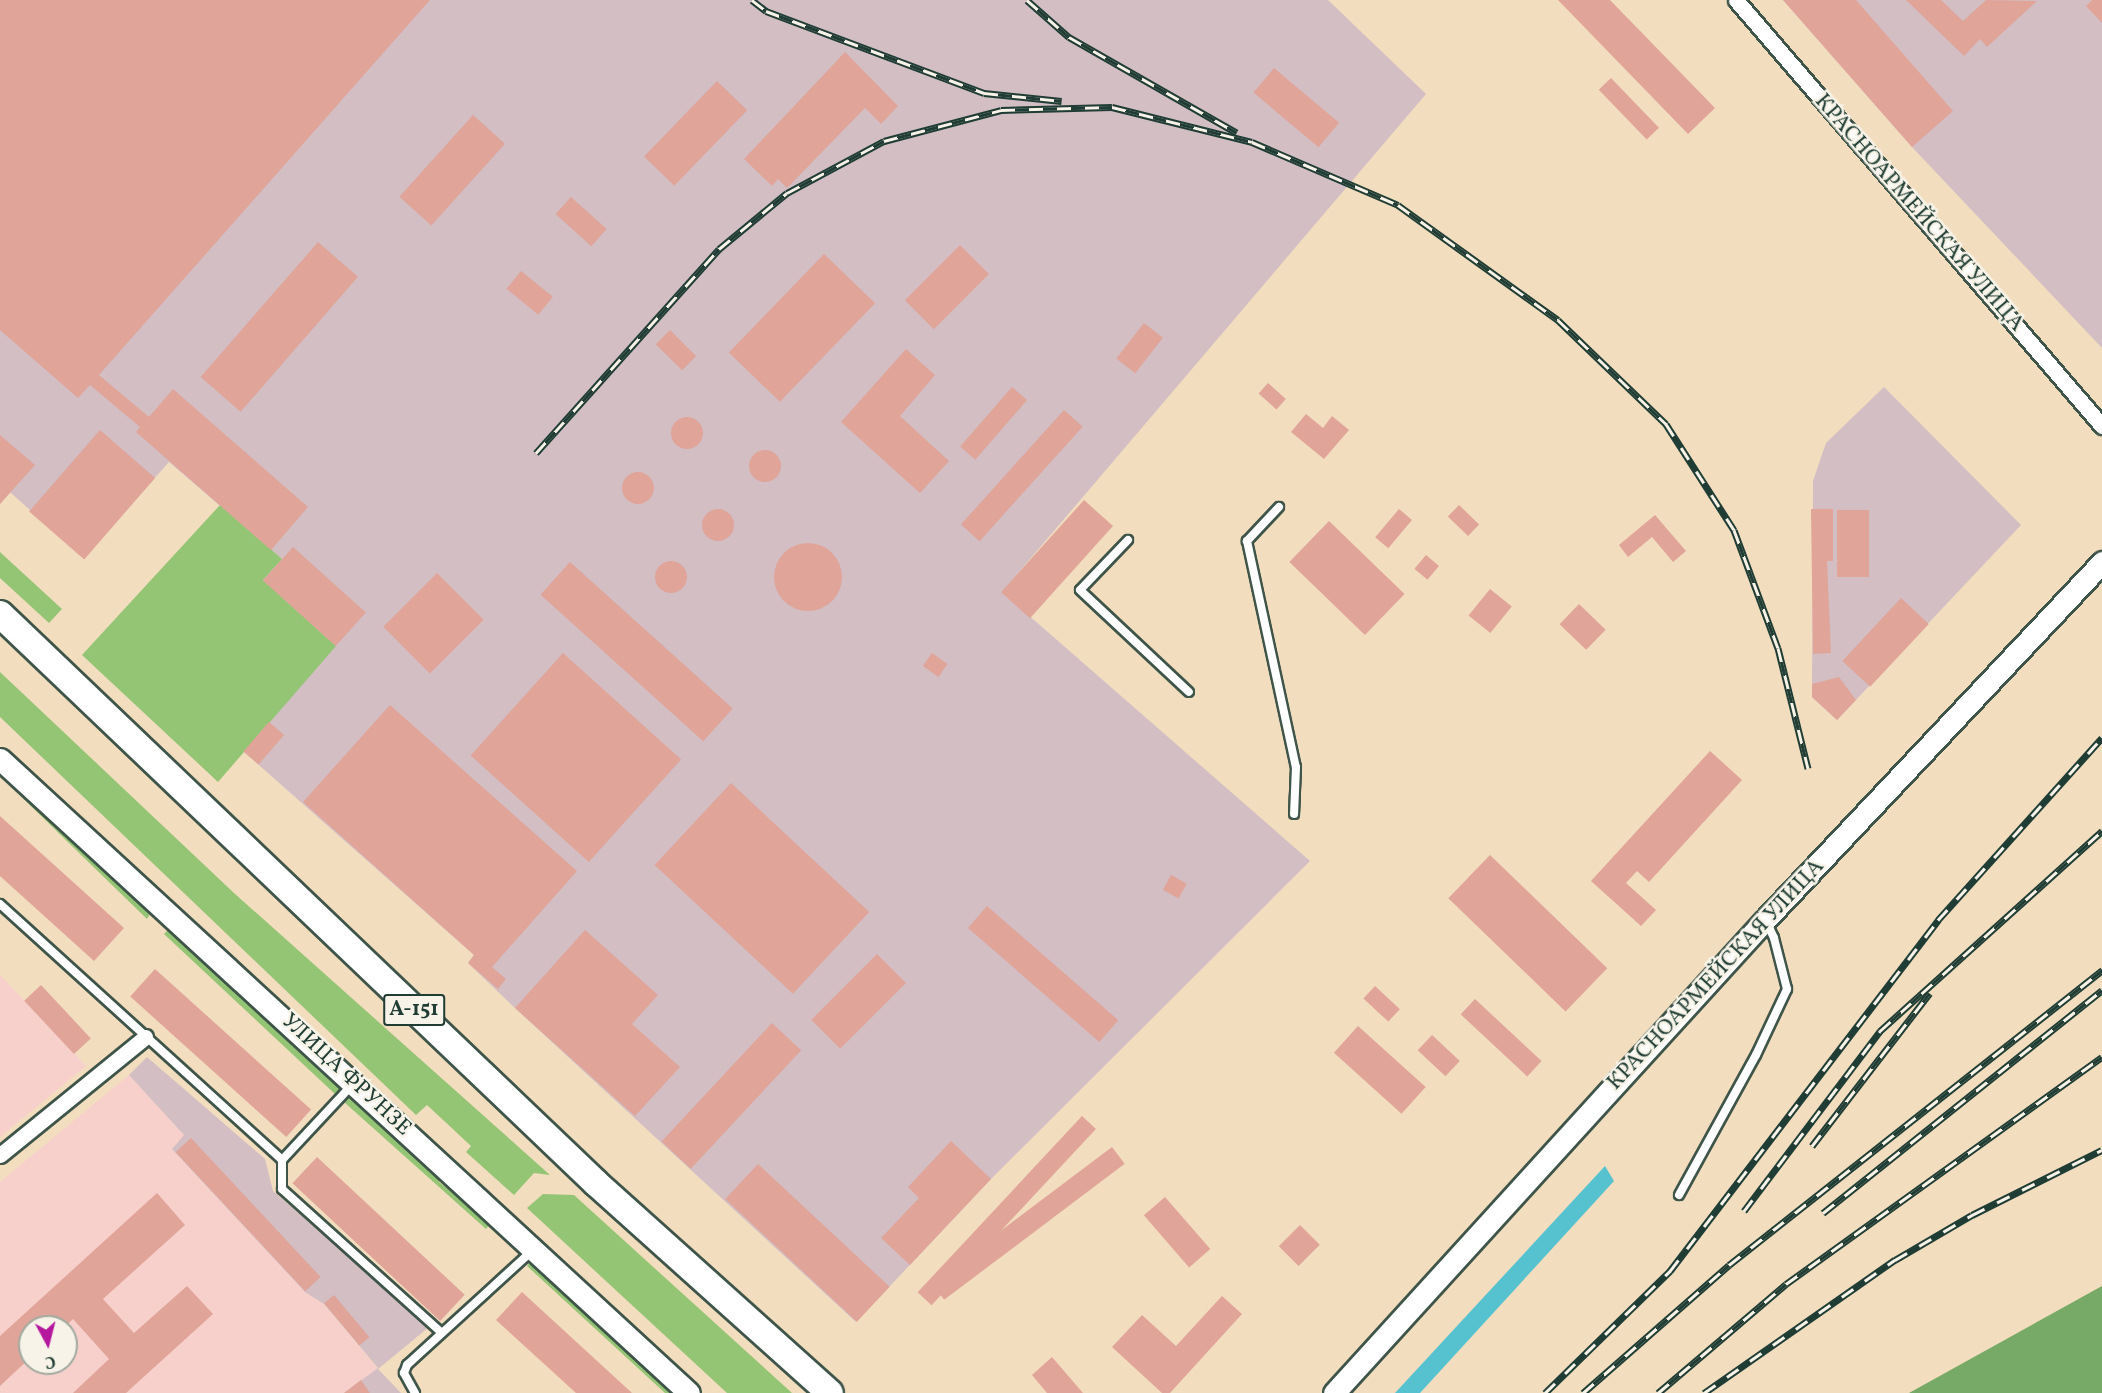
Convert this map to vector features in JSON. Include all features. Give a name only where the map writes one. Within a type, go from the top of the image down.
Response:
[{"type":"highway","name":"А-151","points":[[0,614],[597,1183],[830,1393]]},
{"type":"main road","name":"КРАСНОАРМЕЙСКАЯ УЛИЦА","points":[[1334,1393],[1765,920],[2102,562]]},
{"type":"main road","name":"УЛИЦА ФРУНЗЕ","points":[[0,759],[355,1083],[689,1393]]},
{"type":"street","name":"КРАСНОАРМЕЙСКАЯ УЛИЦА","points":[[1737,0],[2102,426]]},
{"type":"street","points":[[0,1155],[145,1036]]},
{"type":"lane","points":[[1279,507],[1247,541],[1296,767],[1294,814]]},
{"type":"lane","points":[[1128,540],[1080,590],[1189,692]]},
{"type":"lane","points":[[0,904],[282,1160]]},
{"type":"lane","points":[[1679,1195],[1756,1055],[1787,989],[1774,938],[1765,920]]},
{"type":"lane","points":[[355,1083],[282,1160],[282,1189],[442,1333]]},
{"type":"lane","points":[[415,1393],[404,1373],[407,1365],[534,1248]]},
{"type":"shaded area","points":[[0,0],[1328,0],[1426,94],[1002,592],[1310,861],[991,1179],[856,1322],[468,963],[474,955],[243,751],[335,646],[263,580],[282,559],[169,462],[83,558],[10,492],[0,504]]},
{"type":"shaded area","points":[[1783,0],[2102,0],[2102,348],[1912,147]]},
{"type":"shaded area","points":[[1884,387],[2021,525],[1837,720],[1812,697],[1813,481],[1826,443]]},
{"type":"shaded area","points":[[0,975],[86,1066],[0,1137]]},
{"type":"shaded area","points":[[147,1057],[265,1159],[273,1191],[429,1327],[378,1369],[401,1393],[344,1393],[378,1368],[324,1304],[305,1292],[172,1149],[184,1135],[129,1075]]},
{"type":"shaded area","points":[[129,1075],[184,1135],[172,1149],[305,1292],[324,1304],[378,1369],[344,1393],[0,1393],[0,1182]]},
{"type":"green space","points":[[220,505],[282,559],[263,580],[336,646],[218,782],[82,655]]},
{"type":"green space","points":[[0,552],[62,609],[49,623],[0,578]]},
{"type":"green space","points":[[0,672],[234,893],[550,1175],[534,1173],[514,1195],[466,1152],[471,1146],[427,1105],[416,1115],[0,717]]},
{"type":"green space","points":[[0,766],[152,911],[147,919],[0,776]]},
{"type":"green space","points":[[168,930],[174,930],[343,1087],[335,1094],[164,934]]},
{"type":"green space","points":[[352,1095],[441,1178],[439,1182],[491,1223],[486,1229],[344,1102]]},
{"type":"green space","points":[[543,1194],[574,1195],[792,1393],[727,1393],[527,1208]]},
{"type":"green space","points":[[532,1260],[681,1393],[665,1393],[527,1266]]},
{"type":"green space","points":[[2102,1286],[2102,1393],[1909,1393]]},
{"type":"water","points":[[1605,1166],[1614,1181],[1420,1393],[1395,1393]]},
{"type":"building","points":[[0,0],[430,0],[99,375],[149,417],[173,389],[308,507],[271,550],[136,432],[140,427],[90,385],[78,398],[0,330]]},
{"type":"building","points":[[1558,0],[1610,0],[1715,108],[1688,134]]},
{"type":"building","points":[[1783,0],[1856,0],[1953,111],[1912,147]]},
{"type":"building","points":[[1906,0],[1941,0],[1963,21],[1986,0],[2037,1],[1987,47],[1980,39],[1964,56]]},
{"type":"building","points":[[2092,0],[2102,0],[2102,23],[2086,6]]},
{"type":"building","points":[[845,52],[898,106],[881,124],[865,108],[787,188],[778,179],[772,186],[744,159]]},
{"type":"building","points":[[1274,68],[1339,123],[1319,147],[1253,93]]},
{"type":"building","points":[[1611,78],[1659,128],[1647,139],[1599,90]]},
{"type":"building","points":[[717,81],[747,110],[674,186],[644,157]]},
{"type":"building","points":[[473,115],[505,144],[431,226],[399,197]]},
{"type":"building","points":[[571,197],[607,229],[591,246],[556,214]]},
{"type":"building","points":[[318,242],[358,277],[241,412],[201,377]]},
{"type":"building","points":[[960,245],[989,274],[934,329],[905,300]]},
{"type":"building","points":[[824,254],[875,303],[780,402],[729,353]]},
{"type":"building","points":[[521,271],[553,297],[538,315],[507,289]]},
{"type":"building","points":[[1144,323],[1163,338],[1135,373],[1116,358]]},
{"type":"building","points":[[670,330],[696,356],[682,370],[656,344]]},
{"type":"building","points":[[906,349],[935,375],[900,416],[949,461],[920,493],[841,422]]},
{"type":"building","points":[[1268,383],[1286,399],[1276,409],[1259,393]]},
{"type":"building","points":[[1012,387],[1027,400],[975,460],[960,447]]},
{"type":"building","points":[[1064,410],[1083,427],[980,541],[961,524]]},
{"type":"building","points":[[1306,414],[1323,428],[1332,416],[1349,430],[1324,459],[1291,432]]},
{"type":"building","points":[[687,417],[699,421],[703,433],[699,445],[687,449],[675,445],[671,433],[675,421]]},
{"type":"building","points":[[100,430],[155,478],[84,559],[29,512]]},
{"type":"building","points":[[0,435],[35,465],[0,504]]},
{"type":"building","points":[[765,450],[777,454],[781,466],[777,478],[765,482],[753,478],[749,466],[753,454]]},
{"type":"building","points":[[638,472],[650,476],[654,488],[650,500],[638,504],[626,500],[622,488],[626,476]]},
{"type":"building","points":[[1084,500],[1113,526],[1030,618],[1001,592]]},
{"type":"building","points":[[1459,505],[1479,524],[1468,536],[1448,517]]},
{"type":"building","points":[[718,509],[729,514],[734,525],[729,536],[718,541],[707,536],[702,525],[707,514]]},
{"type":"building","points":[[1399,509],[1412,520],[1388,548],[1375,537]]},
{"type":"building","points":[[1811,509],[1833,509],[1833,561],[1827,561],[1831,653],[1813,654]]},
{"type":"building","points":[[1837,510],[1869,510],[1869,577],[1837,577]]},
{"type":"building","points":[[1655,515],[1686,551],[1673,562],[1652,537],[1628,557],[1619,545]]},
{"type":"building","points":[[1329,521],[1405,594],[1365,635],[1289,562]]},
{"type":"building","points":[[815,543],[827,549],[836,558],[842,570],[840,590],[832,601],[815,611],[801,611],[784,601],[776,590],[774,570],[784,553],[795,545]]},
{"type":"building","points":[[293,547],[366,613],[336,646],[263,580]]},
{"type":"building","points":[[1426,555],[1439,566],[1427,580],[1414,569]]},
{"type":"building","points":[[671,561],[682,566],[687,577],[682,588],[671,593],[660,588],[655,577],[660,566]]},
{"type":"building","points":[[570,562],[733,709],[703,741],[541,595]]},
{"type":"building","points":[[437,573],[484,620],[430,673],[383,627]]},
{"type":"building","points":[[1490,589],[1512,607],[1490,633],[1469,615]]},
{"type":"building","points":[[1901,598],[1929,624],[1870,687],[1842,661]]},
{"type":"building","points":[[1579,604],[1606,630],[1586,650],[1560,624]]},
{"type":"building","points":[[563,653],[681,759],[589,862],[471,756]]},
{"type":"building","points":[[932,653],[948,664],[938,677],[923,666]]},
{"type":"building","points":[[1839,677],[1856,700],[1837,720],[1812,697],[1812,684]]},
{"type":"building","points":[[390,705],[577,871],[492,967],[506,979],[498,989],[468,963],[474,955],[303,802]]},
{"type":"building","points":[[269,722],[284,735],[259,765],[243,751]]},
{"type":"building","points":[[1710,751],[1742,780],[1649,882],[1637,871],[1626,883],[1656,910],[1641,926],[1591,881]]},
{"type":"building","points":[[731,783],[869,912],[793,994],[655,865]]},
{"type":"building","points":[[0,816],[124,928],[94,961],[0,876]]},
{"type":"building","points":[[1490,855],[1607,968],[1566,1011],[1448,898]]},
{"type":"building","points":[[1171,875],[1187,884],[1179,899],[1163,890]]},
{"type":"building","points":[[987,906],[1118,1020],[1099,1042],[968,928]]},
{"type":"building","points":[[585,930],[658,995],[632,1024],[680,1067],[635,1116],[515,1008]]},
{"type":"building","points":[[877,954],[906,983],[840,1049],[811,1020]]},
{"type":"building","points":[[155,969],[311,1110],[286,1137],[130,996]]},
{"type":"building","points":[[41,985],[91,1038],[74,1054],[24,1001]]},
{"type":"building","points":[[1375,986],[1400,1009],[1388,1022],[1363,998]]},
{"type":"building","points":[[1475,999],[1542,1061],[1527,1076],[1461,1014]]},
{"type":"building","points":[[772,1023],[801,1050],[691,1169],[662,1141]]},
{"type":"building","points":[[1358,1026],[1426,1087],[1402,1114],[1334,1053]]},
{"type":"building","points":[[1432,1035],[1460,1061],[1445,1076],[1418,1050]]},
{"type":"building","points":[[1082,1116],[1096,1129],[932,1305],[918,1292]]},
{"type":"building","points":[[191,1138],[321,1277],[305,1291],[176,1152]]},
{"type":"building","points":[[951,1141],[991,1179],[910,1265],[881,1238],[919,1198],[908,1187]]},
{"type":"building","points":[[1112,1147],[1125,1164],[944,1300],[932,1283]]},
{"type":"building","points":[[317,1157],[465,1295],[440,1321],[292,1183]]},
{"type":"building","points":[[758,1164],[890,1287],[857,1322],[725,1199]]},
{"type":"building","points":[[157,1193],[185,1225],[103,1299],[134,1333],[187,1286],[213,1314],[126,1393],[73,1393],[109,1359],[78,1325],[78,1315],[23,1315]]},
{"type":"building","points":[[1165,1197],[1210,1249],[1189,1267],[1144,1215]]},
{"type":"building","points":[[1300,1225],[1320,1245],[1299,1266],[1279,1246]]},
{"type":"building","points":[[522,1292],[632,1393],[576,1393],[496,1320]]},
{"type":"building","points":[[334,1295],[369,1337],[359,1345],[324,1303]]},
{"type":"building","points":[[1222,1296],[1242,1314],[1170,1393],[1162,1393],[1112,1347],[1142,1315],[1176,1346]]},
{"type":"building","points":[[18,1320],[18,1369],[0,1386],[0,1336]]},
{"type":"building","points":[[1052,1357],[1083,1393],[1047,1393],[1032,1375]]},
{"type":"building","points":[[361,1380],[370,1393],[344,1393]]},
{"type":"railway","points":[[752,0],[766,11],[984,93],[1062,101]]},
{"type":"railway","points":[[1027,0],[1069,37],[1237,133]]},
{"type":"railway","points":[[536,453],[719,249],[787,193],[884,141],[1001,110],[1112,107],[1252,142],[1398,205],[1558,320],[1666,424],[1734,530],[1778,648],[1808,768]]},
{"type":"railway","points":[[1545,1393],[1670,1271],[1938,920],[2102,738]]},
{"type":"railway","points":[[1744,1211],[1880,1031],[2102,831]]},
{"type":"railway","points":[[1583,1393],[1729,1265],[2102,970]]},
{"type":"railway","points":[[1823,1213],[2102,990]]},
{"type":"railway","points":[[1812,1146],[1930,993]]},
{"type":"railway","points":[[1658,1393],[1786,1284],[2102,1057]]},
{"type":"railway","points":[[1704,1393],[1895,1260],[1972,1215],[2102,1150]]}]
